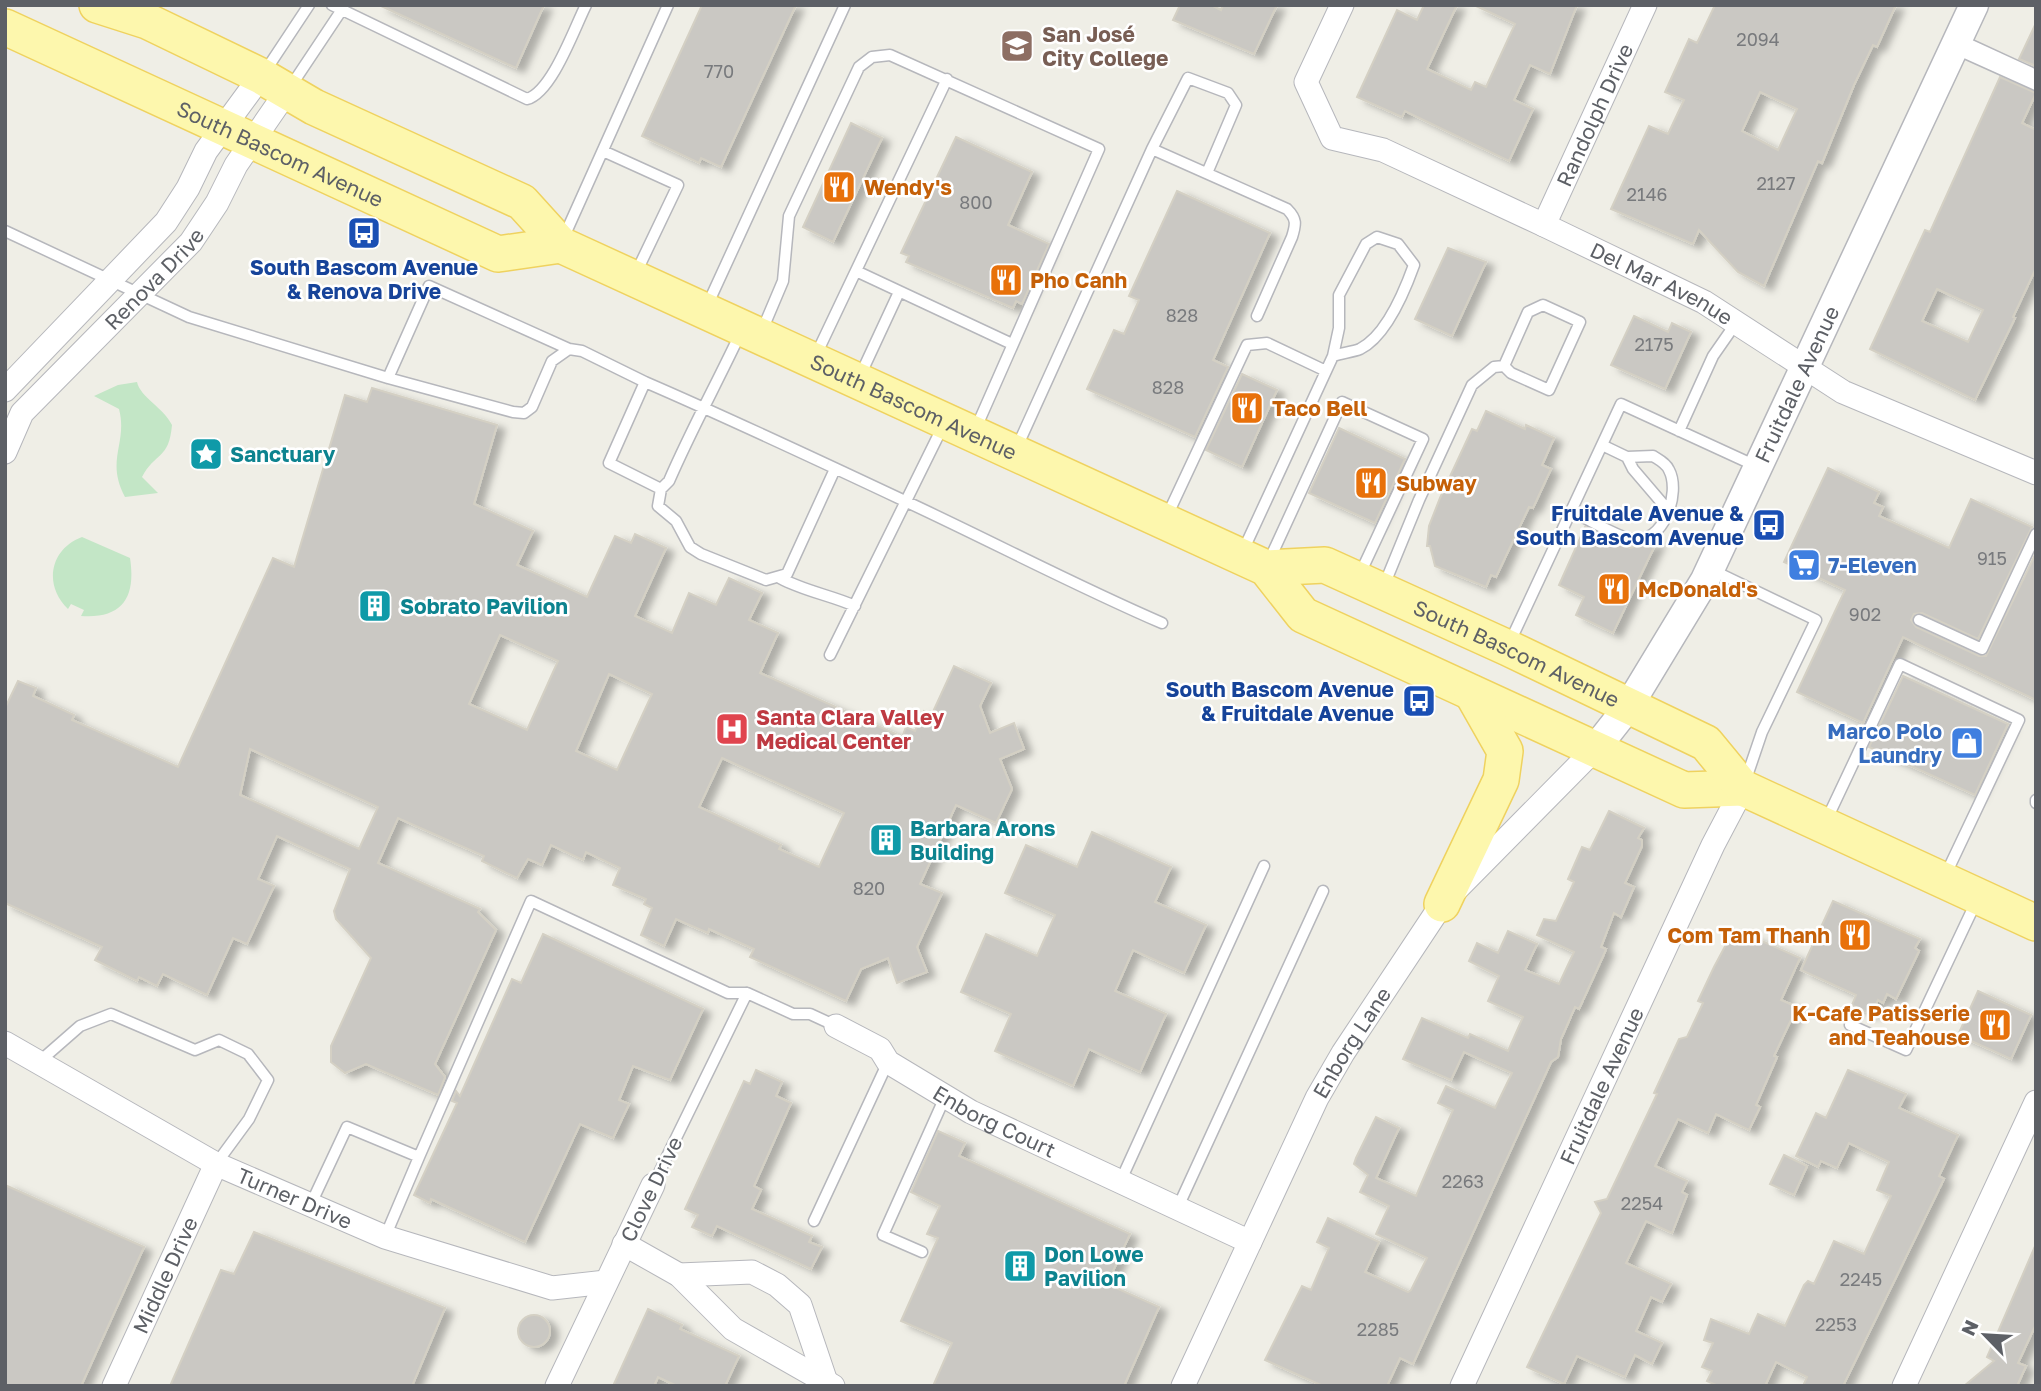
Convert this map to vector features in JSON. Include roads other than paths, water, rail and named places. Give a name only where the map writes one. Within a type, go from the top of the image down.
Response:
[{"type":"main road","name":"South Bascom Avenue","points":[[97,5],[147,21],[274,84],[314,107],[522,202],[561,245],[1253,562],[1303,615],[1684,790],[1743,788]]},
{"type":"main road","name":"South Bascom Avenue","points":[[5,27],[498,254],[561,245]]},
{"type":"main road","name":"South Bascom Avenue","points":[[1253,562],[1325,565],[1508,648],[1706,743],[1743,788],[2036,923]]},
{"type":"main road","points":[[1442,904],[1488,812],[1503,770],[1505,751],[1472,693]]},
{"type":"street","name":"Del Mar Avenue","points":[[1342,5],[1306,82],[1332,138],[1382,150],[1544,225],[1703,302],[1843,392],[2036,473]]},
{"type":"street","name":"Randolph Drive","points":[[1544,225],[1644,5]]},
{"type":"street","name":"Fruitdale Avenue","points":[[1595,750],[1628,707],[1674,635],[1710,569],[1973,5]]},
{"type":"street","name":"Renova Drive","points":[[5,452],[22,413],[141,296],[191,242],[217,203],[236,164],[237,134],[274,84]]},
{"type":"street","name":"Renova Drive","points":[[5,390],[166,222],[274,84]]},
{"type":"street","name":"Enborg Lane","points":[[1183,1386],[1317,1098],[1343,1053],[1442,904],[1595,750]]},
{"type":"street","name":"Fruitdale Avenue","points":[[1462,1386],[1713,845],[1743,788]]},
{"type":"street","name":"Enborg Court","points":[[836,1026],[880,1049],[888,1062],[971,1112],[1251,1242]]},
{"type":"street","name":"Turner Drive","points":[[5,1043],[216,1164],[385,1237],[552,1288],[607,1282]]},
{"type":"street","points":[[1904,1386],[2036,1102]]},
{"type":"street","name":"Middle Drive","points":[[114,1386],[216,1164]]},
{"type":"street","name":"Clove Drive","points":[[557,1386],[653,1185]]},
{"type":"street","points":[[624,1244],[679,1275],[733,1329],[829,1382]]},
{"type":"street","points":[[679,1275],[752,1272],[778,1285],[800,1305],[829,1382]]},
{"type":"lane","points":[[274,84],[309,5]]},
{"type":"lane","points":[[274,84],[336,8],[527,99],[536,96],[549,81],[586,5]]},
{"type":"lane","points":[[561,245],[668,5]]},
{"type":"lane","points":[[705,310],[845,5]]},
{"type":"lane","points":[[1956,43],[2036,75]]},
{"type":"lane","points":[[1956,43],[2036,85]]},
{"type":"lane","points":[[830,655],[906,501],[960,427],[1012,344],[1099,149],[890,55],[872,57],[859,67],[789,216],[783,281],[702,407],[669,481],[661,489],[658,506],[676,522],[691,547],[766,580],[780,578],[787,574],[835,469]]},
{"type":"lane","points":[[1015,452],[1152,149],[1188,78],[1232,96],[1236,105],[1207,173]]},
{"type":"lane","points":[[813,360],[947,79]]},
{"type":"lane","points":[[1152,149],[1287,209],[1296,223],[1257,316]]},
{"type":"lane","points":[[603,151],[678,185],[634,278]]},
{"type":"lane","points":[[5,231],[189,317],[388,379],[524,413],[532,407],[552,361],[569,349]]},
{"type":"lane","points":[[1253,562],[1333,356],[1339,328],[1339,295],[1367,244],[1377,237],[1398,244],[1413,264],[1399,301],[1388,320],[1362,348],[1333,356]]},
{"type":"lane","points":[[856,271],[1012,344]]},
{"type":"lane","points":[[388,379],[429,286],[569,349],[582,351],[906,501],[1111,603],[1162,623]]},
{"type":"lane","points":[[858,381],[899,292]]},
{"type":"lane","points":[[1542,305],[1580,322],[1549,390],[1511,373],[1504,366],[1528,312],[1542,305]]},
{"type":"lane","points":[[1679,431],[1713,356],[1736,323]]},
{"type":"lane","points":[[1165,520],[1247,345],[1267,343],[1326,371]]},
{"type":"lane","points":[[1370,585],[1419,500],[1472,385],[1494,367],[1504,366]]},
{"type":"lane","points":[[645,382],[609,463],[661,489]]},
{"type":"lane","points":[[1253,562],[1342,402],[1423,439],[1370,585]]},
{"type":"lane","points":[[1508,648],[1621,404],[1759,467]]},
{"type":"lane","points":[[1571,511],[1633,540],[1657,534],[1664,525],[1673,479],[1669,469],[1653,456],[1627,457],[1602,445]]},
{"type":"lane","points":[[1627,457],[1633,469],[1668,510]]},
{"type":"lane","points":[[1919,621],[1982,649],[2036,534]]},
{"type":"lane","points":[[1710,569],[1815,620],[1762,732],[1743,788]]},
{"type":"lane","points":[[780,578],[800,589],[825,593],[855,606]]},
{"type":"lane","points":[[1824,827],[1900,664],[2019,720],[1943,881]]},
{"type":"lane","points":[[1121,1180],[1264,866]]},
{"type":"lane","points":[[1178,1207],[1322,891]]},
{"type":"lane","points":[[1850,1025],[1906,1050],[1978,896]]},
{"type":"lane","name":"Enborg Court","points":[[419,1157],[531,901],[728,993],[747,993],[793,1014],[810,1014],[836,1026]]},
{"type":"lane","name":"Clove Drive","points":[[653,1185],[747,993]]},
{"type":"lane","points":[[40,1061],[80,1026],[111,1014],[195,1050],[219,1041],[248,1054],[268,1080],[249,1119],[216,1164]]},
{"type":"lane","points":[[814,1221],[888,1062]]},
{"type":"lane","points":[[922,1252],[883,1235],[945,1097]]},
{"type":"lane","points":[[310,1206],[347,1127],[419,1157],[385,1237]]},
{"type":"place","name":"San José City College","points":[[1017,46]]},
{"type":"place","name":"Wendy's","points":[[839,187]]},
{"type":"place","name":"South Bascom Avenue & Renova Drive","points":[[364,233]]},
{"type":"place","name":"Pho Canh","points":[[1006,280]]},
{"type":"place","name":"Taco Bell","points":[[1247,408]]},
{"type":"place","name":"Sanctuary","points":[[206,454]]},
{"type":"place","name":"Subway","points":[[1371,483]]},
{"type":"place","name":"Fruitdale Avenue & South Bascom Avenue","points":[[1769,525]]},
{"type":"place","name":"7-Eleven","points":[[1804,565]]},
{"type":"place","name":"McDonald's","points":[[1614,589]]},
{"type":"place","name":"Sobrato Pavilion","points":[[375,606]]},
{"type":"place","name":"South Bascom Avenue & Fruitdale Avenue","points":[[1419,701]]},
{"type":"place","name":"Santa Clara Valley Medical Center","points":[[732,729]]},
{"type":"place","name":"Marco Polo Laundry","points":[[1967,743]]},
{"type":"place","name":"Barbara Arons Building","points":[[886,840]]},
{"type":"place","name":"Com Tam Thanh","points":[[1855,935]]},
{"type":"place","name":"K-Cafe Patisserie and Teahouse","points":[[1995,1025]]},
{"type":"place","name":"Don Lowe Pavilion","points":[[1020,1266]]}]
